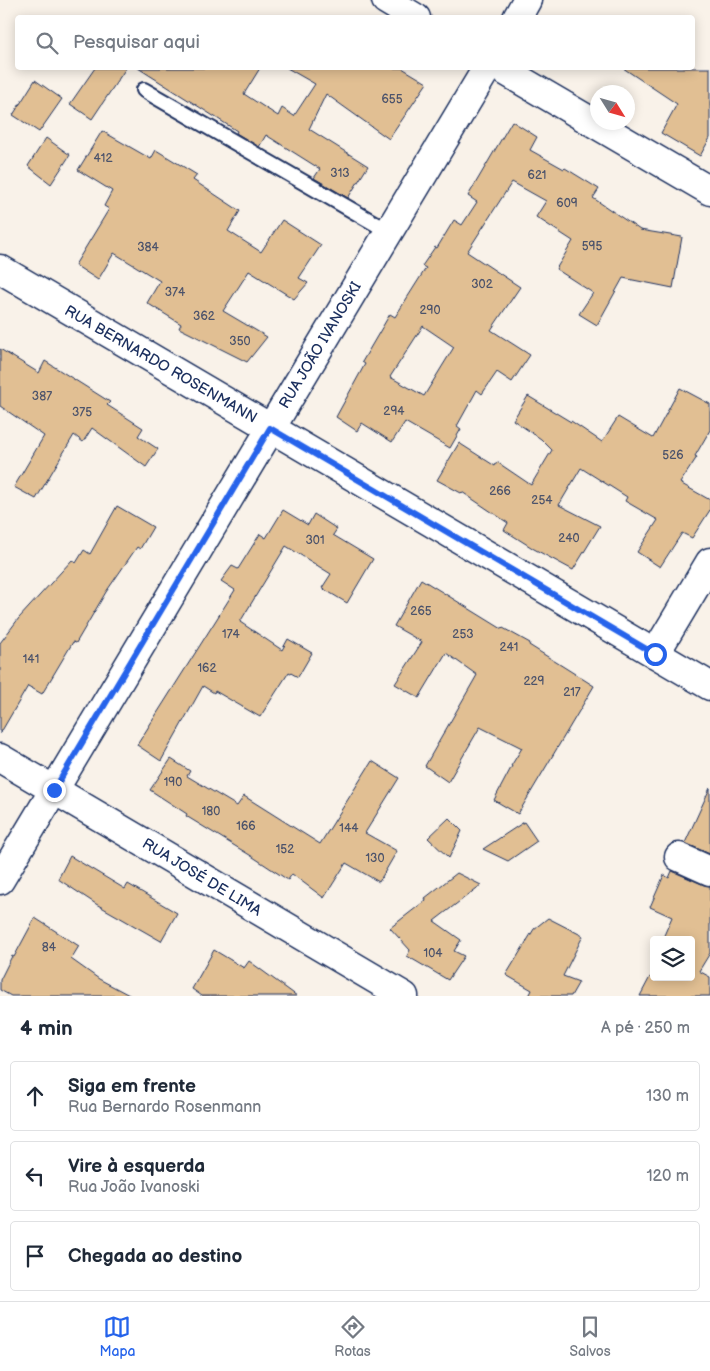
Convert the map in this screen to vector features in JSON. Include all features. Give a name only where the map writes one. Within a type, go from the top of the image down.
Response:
[{"type":"street","points":[[386,0],[411,15]]},
{"type":"street","points":[[519,15],[527,0]]},
{"type":"street","name":"RUA JOÃO IVANOSKI","points":[[0,880],[486,70]]},
{"type":"street","points":[[503,70],[710,191]]},
{"type":"street","name":"RUA BERNARDO ROSENMANN","points":[[0,269],[710,686]]},
{"type":"street","points":[[655,654],[710,562]]},
{"type":"street","name":"RUA JOSÉ DE LIMA","points":[[0,758],[404,996]]},
{"type":"street","points":[[679,857],[710,871]]},
{"type":"lane","points":[[144,90],[388,232]]},
{"type":"building","points":[[695,68],[710,68],[710,138],[700,156],[661,133],[677,104],[626,70],[695,70]]},
{"type":"building","points":[[94,70],[125,70],[92,119],[70,104]]},
{"type":"building","points":[[141,70],[259,70],[244,94],[278,116],[282,108],[294,116],[315,84],[290,70],[405,70],[427,83],[389,139],[326,94],[309,129],[368,166],[348,198],[314,178],[320,169],[266,135],[259,147],[236,133],[237,131]]},
{"type":"building","points":[[35,80],[62,99],[39,132],[13,115]]},
{"type":"building","points":[[512,121],[537,137],[530,150],[565,168],[599,189],[593,198],[640,230],[682,237],[673,288],[623,278],[597,325],[579,314],[593,293],[556,269],[573,241],[536,217],[546,201],[512,182],[467,252],[520,287],[491,330],[530,355],[512,382],[497,372],[482,394],[477,390],[457,426],[461,429],[450,448],[405,422],[392,442],[362,423],[357,431],[336,417],[365,364],[362,362],[390,314],[395,317],[426,268],[422,266],[435,247],[437,248],[454,220],[462,225],[477,202],[468,196]],"holes":[[[423,326],[454,347],[424,396],[390,377]]]},
{"type":"building","points":[[102,131],[151,159],[156,150],[197,175],[193,180],[240,211],[228,231],[261,252],[282,220],[321,245],[299,278],[308,283],[294,299],[249,271],[223,311],[267,337],[247,362],[179,328],[181,324],[147,303],[160,281],[114,253],[98,280],[75,265],[109,209],[104,206],[112,191],[78,170]]},
{"type":"building","points":[[46,138],[70,155],[51,184],[28,166]]},
{"type":"building","points":[[0,349],[39,373],[45,361],[110,402],[107,405],[143,428],[138,436],[158,449],[146,467],[92,428],[83,442],[74,435],[36,499],[14,487],[44,436],[0,406]]},
{"type":"building","points":[[680,388],[710,404],[710,430],[695,456],[697,457],[680,483],[710,500],[710,510],[692,538],[682,533],[660,567],[637,552],[658,520],[625,501],[627,497],[581,468],[559,505],[600,526],[573,570],[504,530],[508,523],[462,492],[437,480],[459,443],[495,466],[497,462],[531,485],[552,450],[541,439],[513,420],[528,396],[602,442],[618,417],[653,438]]},
{"type":"building","points":[[117,506],[153,527],[140,549],[137,547],[106,592],[76,643],[73,642],[42,694],[28,686],[0,734],[0,643],[19,618],[72,560],[76,563],[84,550],[90,554]]},
{"type":"building","points":[[283,510],[308,525],[314,514],[337,529],[333,535],[373,559],[347,603],[322,588],[331,574],[286,546],[240,622],[282,650],[288,639],[312,653],[298,677],[289,672],[260,717],[203,686],[161,761],[137,745],[235,590],[221,581],[232,566],[238,569],[260,534],[266,538]]},
{"type":"building","points":[[421,579],[502,629],[530,643],[529,645],[594,686],[518,814],[494,800],[522,748],[480,727],[448,782],[425,766],[477,675],[446,653],[419,698],[395,684],[422,642],[394,626]]},
{"type":"building","points":[[171,759],[190,771],[187,776],[237,806],[244,796],[320,844],[372,761],[399,778],[365,833],[397,851],[379,882],[346,863],[324,898],[292,874],[288,880],[186,816],[187,814],[150,790]]},
{"type":"building","points":[[710,788],[710,854],[685,843]]},
{"type":"building","points":[[449,818],[462,831],[449,858],[428,838]]},
{"type":"building","points":[[524,822],[537,841],[508,861],[483,849]]},
{"type":"building","points":[[70,856],[125,889],[128,884],[177,913],[161,941],[96,904],[58,879]]},
{"type":"building","points":[[672,871],[710,886],[710,953],[699,971],[710,977],[710,996],[640,996],[650,977],[650,981],[695,981],[695,936],[664,936],[672,917],[650,907],[664,875],[669,878]]},
{"type":"building","points":[[457,873],[481,885],[434,921],[461,940],[454,951],[464,956],[448,980],[407,956],[410,950],[390,928]]},
{"type":"building","points":[[35,918],[79,946],[71,959],[99,979],[131,996],[11,996],[0,990],[0,980]]},
{"type":"building","points":[[548,918],[583,936],[563,976],[579,982],[571,996],[529,996],[532,990],[506,975],[534,929]]},
{"type":"building","points":[[214,950],[244,968],[249,961],[297,996],[202,996],[192,989]]},
{"type":"route","points":[[54,790],[270,428],[655,654]]}]
